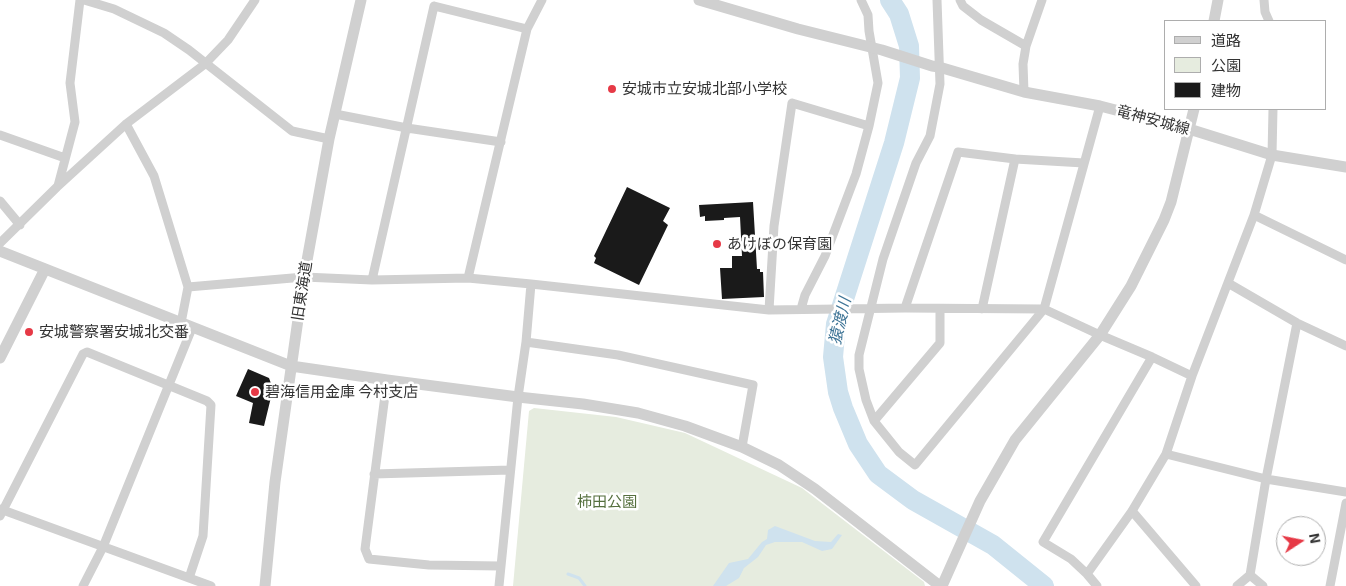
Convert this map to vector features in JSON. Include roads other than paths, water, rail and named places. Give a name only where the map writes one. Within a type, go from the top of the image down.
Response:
[{"type":"street","points":[[58,187],[75,122],[70,83],[80,0]]},
{"type":"street","points":[[84,0],[115,4],[164,32],[292,131],[329,138]]},
{"type":"street","points":[[0,243],[126,124],[205,64],[228,40],[255,0]]},
{"type":"street","name":"旧東海道","points":[[265,586],[275,482],[304,277],[329,138],[361,0]]},
{"type":"street","points":[[468,278],[527,29],[542,0]]},
{"type":"street","points":[[699,0],[798,29],[877,48]]},
{"type":"street","points":[[805,309],[805,294],[825,256],[856,174],[878,83],[877,48],[868,15],[861,0]]},
{"type":"street","points":[[937,0],[936,67],[940,84],[930,136],[916,163],[867,309],[859,355],[859,369],[866,400],[874,421],[899,452],[915,465],[1044,309],[1100,106]]},
{"type":"street","points":[[960,0],[962,6],[982,20],[1026,46]]},
{"type":"street","points":[[1024,92],[1023,64],[1026,46],[1042,0]]},
{"type":"street","points":[[1214,20],[1218,0]]},
{"type":"street","points":[[1264,0],[1265,12],[1269,20]]},
{"type":"street","points":[[372,280],[434,6],[527,29]]},
{"type":"street","name":"竜神安城線","points":[[877,48],[1024,92],[1100,106],[1189,129],[1272,155],[1346,167]]},
{"type":"street","points":[[769,310],[774,226],[792,103],[869,126]]},
{"type":"street","points":[[0,251],[291,366],[583,404],[638,413],[685,426],[742,447],[779,466],[815,489],[941,586],[980,501],[1015,440],[1100,335],[1131,286],[1164,220],[1194,110]]},
{"type":"street","points":[[1087,574],[1132,511],[1166,454],[1192,376],[1254,215],[1272,155],[1273,110]]},
{"type":"street","points":[[336,114],[407,128],[501,142]]},
{"type":"street","points":[[126,124],[154,176],[188,287],[181,322]]},
{"type":"street","points":[[0,135],[65,158]]},
{"type":"street","points":[[906,308],[958,152],[1015,159],[1084,163]]},
{"type":"street","points":[[982,309],[1015,159]]},
{"type":"street","points":[[0,201],[20,225]]},
{"type":"street","points":[[1254,215],[1346,260]]},
{"type":"street","points":[[0,358],[46,269]]},
{"type":"street","points":[[188,287],[304,277],[372,280],[468,278],[769,310],[906,308],[1044,309],[1192,376]]},
{"type":"street","points":[[1228,283],[1297,323],[1346,346]]},
{"type":"street","points":[[499,586],[518,397],[526,342],[530,284]]},
{"type":"street","points":[[874,421],[940,342],[940,309]]},
{"type":"street","points":[[1237,586],[1250,575],[1266,478],[1297,323]]},
{"type":"street","points":[[83,586],[103,547],[192,328]]},
{"type":"street","points":[[526,342],[618,355],[753,385],[742,447]]},
{"type":"street","points":[[189,578],[203,536],[211,405],[207,401],[87,352],[82,354],[1,512],[211,586]]},
{"type":"street","points":[[1097,586],[1071,559],[1043,542],[1152,357]]},
{"type":"street","points":[[387,380],[365,549],[369,559],[430,565],[500,566]]},
{"type":"street","points":[[1166,454],[1266,478],[1346,492]]},
{"type":"street","points":[[374,474],[510,470]]},
{"type":"street","points":[[1330,586],[1346,502]]},
{"type":"street","points":[[1132,511],[1196,586]]},
{"type":"street","points":[[1250,575],[1263,586]]},
{"type":"water","points":[[775,526],[815,541],[831,542],[838,534],[842,535],[832,549],[822,551],[802,542],[775,542],[766,545],[758,557],[744,568],[739,578],[726,586],[713,586],[729,563],[748,559],[762,542],[767,539],[768,530]]},
{"type":"waterway","name":"猿渡川","points":[[890,0],[899,14],[909,46],[910,78],[894,143],[836,324],[833,357],[838,392],[858,444],[878,474],[913,500],[993,545],[1044,586]]},
{"type":"waterway","points":[[568,574],[579,578],[585,586]]},
{"type":"place","name":"安城市立安城北部小学校","points":[[612,89]]},
{"type":"place","name":"あけぼの保育園","points":[[717,244]]},
{"type":"place","name":"安城警察署安城北交番","points":[[29,332]]},
{"type":"place","name":"碧海信用金庫 今村支店","points":[[255,392]]},
{"type":"park label","name":"柿田公園","points":[[607,502]]}]
